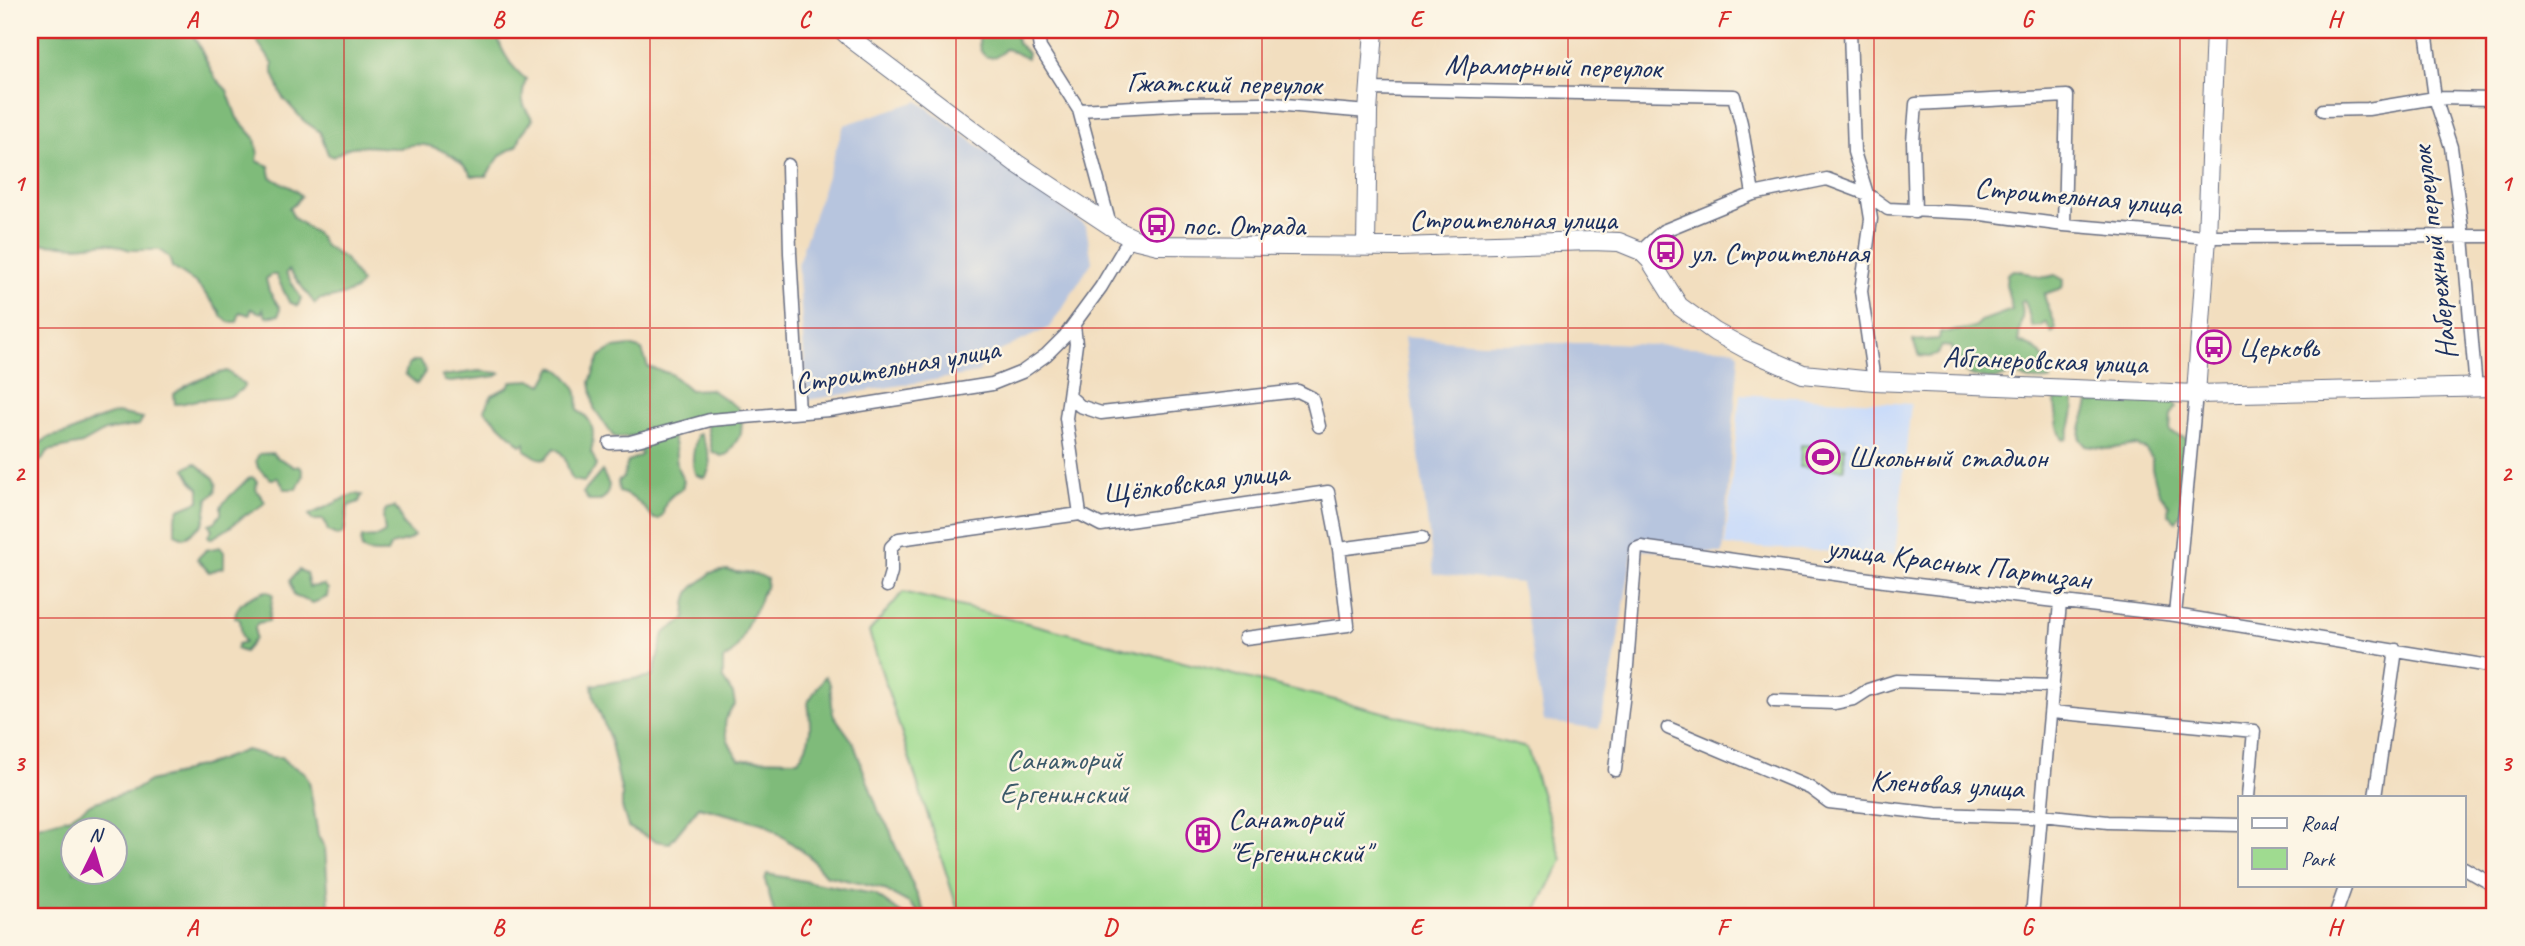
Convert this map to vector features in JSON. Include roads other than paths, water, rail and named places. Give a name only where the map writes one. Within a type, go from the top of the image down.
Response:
[{"type":"street","name":"Строительная улица","points":[[842,30],[1016,163],[1130,238],[1171,247],[1400,247],[1591,241],[1619,242],[1641,251],[1662,231],[1754,194],[1827,179],[1867,194],[1888,209],[1974,213],[2064,225],[2207,237],[2495,236]]},
{"type":"street","points":[[1037,30],[1040,48],[1079,110],[1110,225]]},
{"type":"street","points":[[1366,246],[1368,112],[1374,30]]},
{"type":"street","points":[[1850,30],[1854,152],[1867,194],[1871,219],[1861,291],[1874,381]]},
{"type":"street","points":[[2175,615],[2196,394],[2207,237],[2215,30]]},
{"type":"street","name":"Набережный переулок","points":[[2426,30],[2435,98],[2451,147],[2463,237],[2476,389]]},
{"type":"street","name":"Мраморный переулок","points":[[1370,89],[1734,96],[1754,194]]},
{"type":"street","points":[[1915,212],[1913,141],[1916,104],[2067,96],[2064,225]]},
{"type":"street","points":[[2323,110],[2368,109],[2435,98],[2495,99]]},
{"type":"street","name":"Гжатский переулок","points":[[1079,110],[1261,103],[1368,112]]},
{"type":"street","points":[[788,165],[799,412]]},
{"type":"street","name":"Строительная улица","points":[[610,443],[630,442],[710,420],[874,403],[992,384],[1022,372],[1046,355],[1074,325],[1101,287],[1130,238]]},
{"type":"street","name":"Абганеровская улица","points":[[1641,251],[1650,260],[1679,306],[1715,332],[1802,374],[1874,381],[2196,394],[2495,387]]},
{"type":"street","points":[[1074,325],[1076,344],[1066,418],[1080,514]]},
{"type":"street","points":[[1069,396],[1080,406],[1101,414],[1298,391],[1312,398],[1319,426]]},
{"type":"street","name":"Щёлковская улица","points":[[887,586],[891,572],[891,547],[899,539],[1080,514],[1101,525],[1328,492],[1339,549]]},
{"type":"street","points":[[1245,638],[1348,625],[1339,549],[1422,538]]},
{"type":"street","name":"улица Красных Партизан","points":[[1615,770],[1627,666],[1633,571],[1636,549],[1642,547],[2060,603],[2175,615],[2495,667]]},
{"type":"street","points":[[2032,916],[2060,603]]},
{"type":"street","points":[[2375,796],[2396,650]]},
{"type":"street","points":[[1774,701],[1835,703],[1854,699],[1868,690],[1896,681],[2053,685]]},
{"type":"street","points":[[2052,712],[2254,731],[2248,796]]},
{"type":"street","name":"Кленовая улица","points":[[1668,728],[1810,789],[1829,802],[1937,814],[2029,817],[2042,815],[2108,821],[2238,825]]},
{"type":"street","points":[[2466,869],[2495,886]]},
{"type":"street","points":[[2335,916],[2346,886]]},
{"type":"place","name":"пос. Отрада","points":[[1157,225]]},
{"type":"place","name":"ул. Строительная","points":[[1666,252]]},
{"type":"place","name":"Церковь","points":[[2214,347]]},
{"type":"place","name":"Школьный стадион","points":[[1823,457]]},
{"type":"place","name":"Санаторий \"Ергенинский\"","points":[[1203,835]]},
{"type":"park label","name":"Санаторий Ергенинский","points":[[1064,776]]}]
